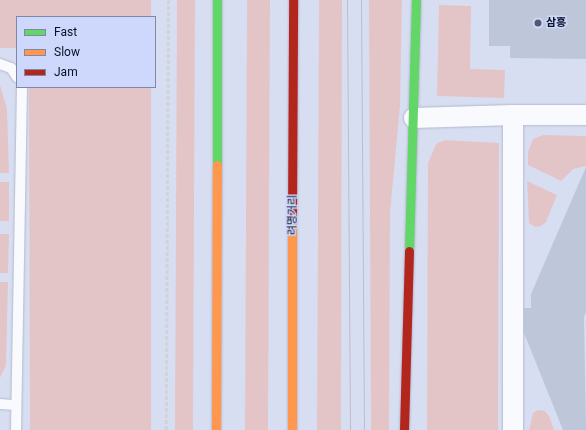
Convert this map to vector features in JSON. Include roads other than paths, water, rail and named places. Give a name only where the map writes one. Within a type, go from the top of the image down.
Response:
[{"type":"main road","points":[[216,430],[217,0]]},
{"type":"main road","name":"려명거리","points":[[292,430],[293,0]]},
{"type":"main road","points":[[404,430],[414,118],[416,0]]},
{"type":"street","points":[[414,118],[513,115],[586,115]]},
{"type":"street","points":[[513,115],[513,430]]},
{"type":"lane","points":[[0,64],[11,68],[16,76]]},
{"type":"lane","points":[[16,430],[22,88]]},
{"type":"lane","points":[[0,404],[16,404]]},
{"type":"tram line","points":[[347,0],[350,430]]},
{"type":"tram line","points":[[361,0],[364,430]]},
{"type":"place","name":"삼흥","points":[[538,23]]}]
